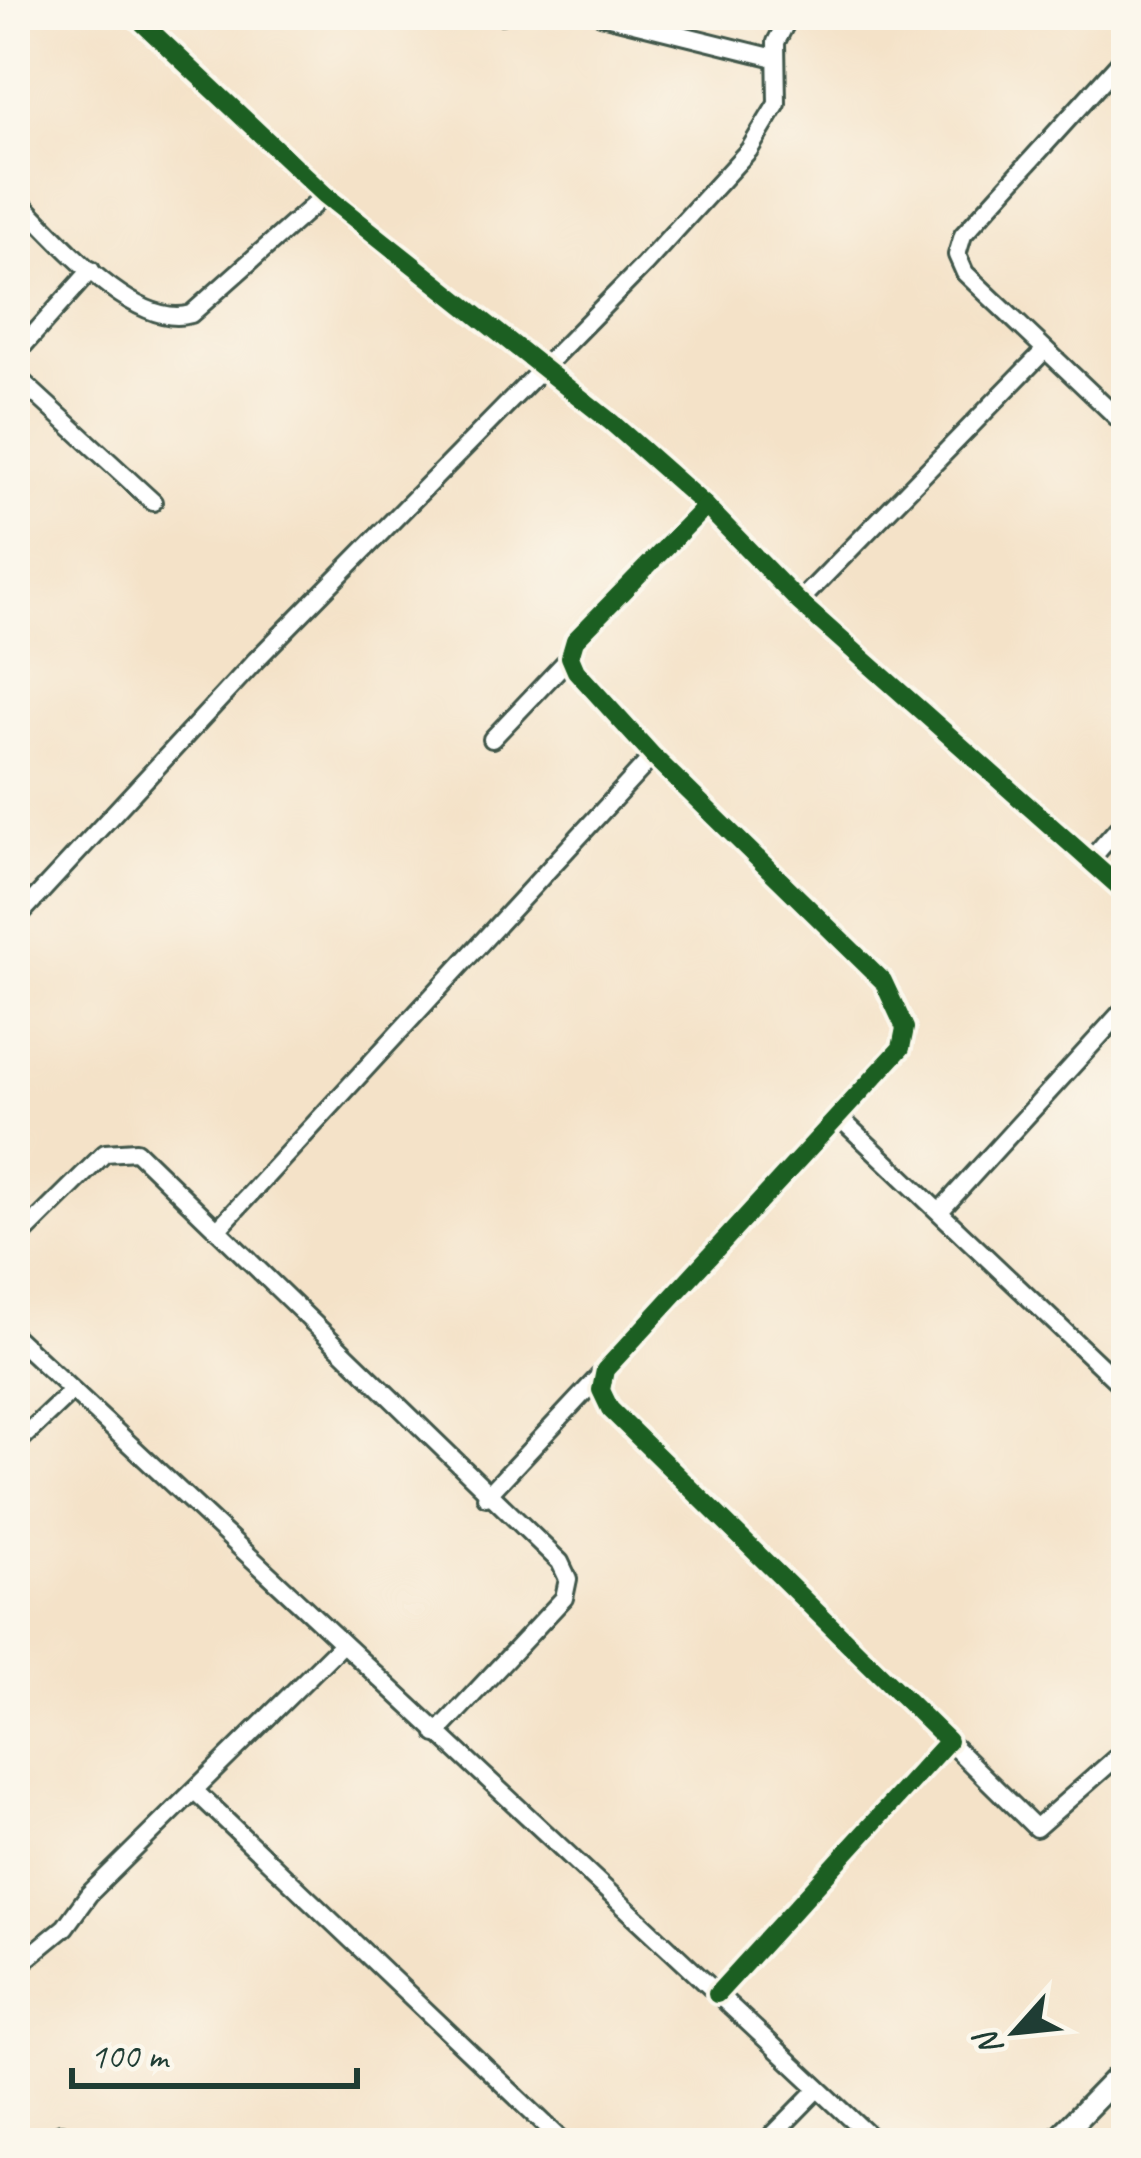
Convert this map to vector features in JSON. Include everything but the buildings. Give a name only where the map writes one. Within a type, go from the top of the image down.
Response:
[{"type":"street","points":[[134,15],[326,194],[538,368],[579,395],[706,506],[799,602],[1126,893]]},
{"type":"street","points":[[476,15],[502,15]]},
{"type":"street","points":[[602,15],[775,58]]},
{"type":"street","points":[[15,920],[538,368],[644,266],[766,129],[777,104],[775,58],[790,15]]},
{"type":"street","points":[[1126,55],[963,236],[957,255],[965,273],[1126,426]]},
{"type":"street","points":[[15,197],[91,270],[147,313],[171,320],[191,314],[326,194]]},
{"type":"street","points":[[15,355],[91,270]]},
{"type":"street","points":[[799,602],[1044,351]]},
{"type":"street","points":[[15,375],[153,502]]},
{"type":"street","points":[[492,739],[570,657],[575,640],[706,506]]},
{"type":"street","points":[[486,1497],[840,1118],[901,1048],[905,1028],[883,981],[653,756],[576,671],[570,657]]},
{"type":"street","points":[[217,1230],[653,756]]},
{"type":"street","points":[[1091,859],[1126,819]]},
{"type":"street","points":[[941,1210],[1126,1007]]},
{"type":"street","points":[[840,1118],[1126,1390]]},
{"type":"street","points":[[15,1242],[105,1154],[121,1148],[136,1151],[486,1497],[560,1562],[568,1579],[564,1598],[436,1734]]},
{"type":"street","points":[[15,1337],[877,2143]]},
{"type":"street","points":[[605,1370],[601,1390],[610,1409],[1036,1828],[1126,1749]]},
{"type":"street","points":[[15,1445],[72,1390]]},
{"type":"street","points":[[15,1958],[20,1964],[65,1927],[88,1894],[197,1793],[341,1646]]},
{"type":"street","points":[[717,1994],[948,1741]]},
{"type":"street","points":[[197,1793],[563,2142]]},
{"type":"street","points":[[1053,2143],[1126,2068]]},
{"type":"street","points":[[765,2143],[818,2089]]},
{"type":"cycle path","points":[[134,15],[325,195],[611,422],[706,506],[799,602],[1126,893]]},
{"type":"cycle path","points":[[706,506],[575,640],[570,657],[576,671],[653,756],[883,981],[905,1028],[901,1048],[605,1370],[601,1390],[610,1409],[948,1741],[717,1994]]}]
